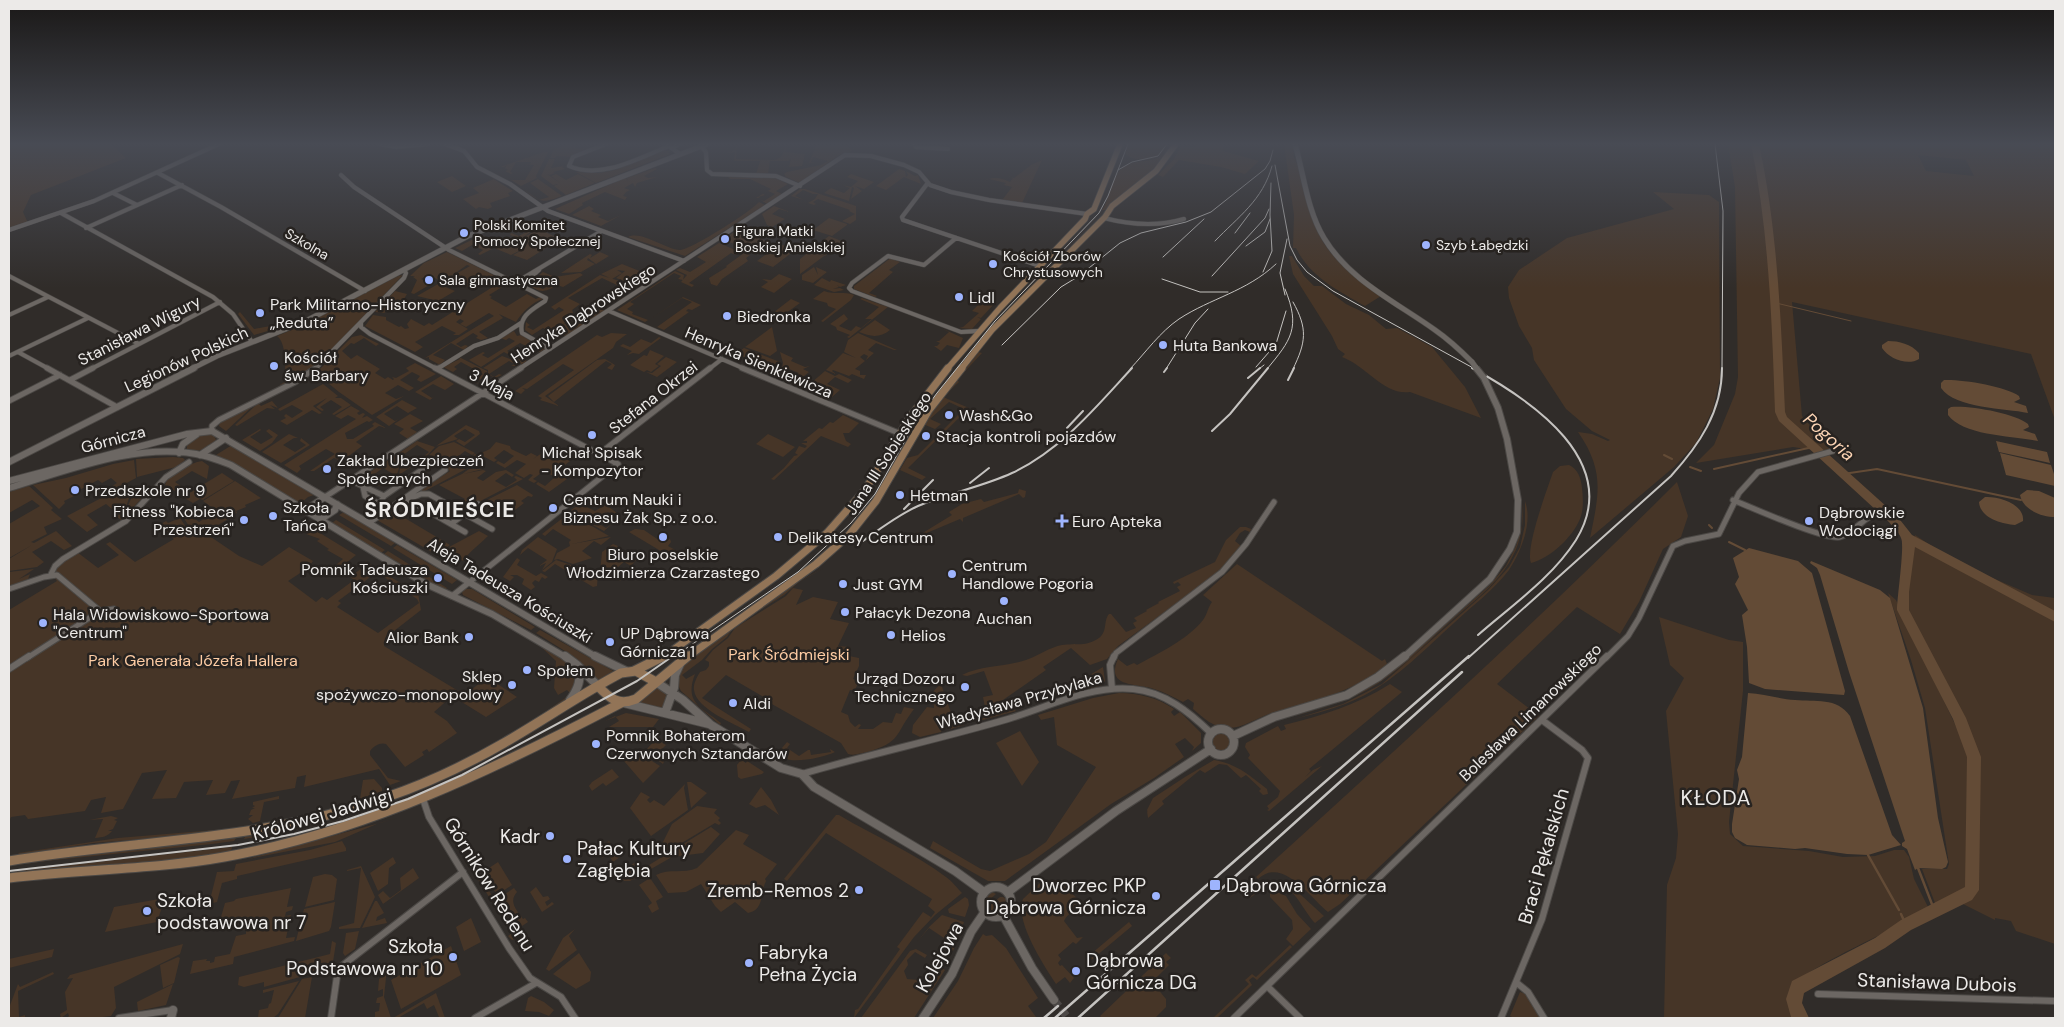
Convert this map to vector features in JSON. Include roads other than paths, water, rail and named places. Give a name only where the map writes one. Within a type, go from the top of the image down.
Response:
[{"type":"main road","points":[[1096,217],[1100,211],[1093,210],[1101,192]]},
{"type":"main road","name":"Jana III Sobieskiego","points":[[598,686],[649,664],[775,577],[814,546],[864,493],[922,402],[979,331],[1040,266],[1096,217],[1132,192]]},
{"type":"main road","name":"Jana III Sobieskiego","points":[[1093,210],[1096,217]]},
{"type":"main road","name":"Jana III Sobieskiego","points":[[622,703],[636,699],[722,630],[816,564],[852,532],[874,504],[919,425],[942,393],[999,322],[1096,217]]},
{"type":"main road","points":[[630,671],[656,682]]},
{"type":"main road","points":[[598,686],[611,700],[622,703]]},
{"type":"main road","name":"Królowej Jadwigi","points":[[9,861],[103,846],[247,833],[333,815],[391,796],[453,770],[505,742],[598,686]]},
{"type":"main road","name":"Królowej Jadwigi","points":[[9,878],[212,863],[332,831],[381,816],[423,799],[595,718],[622,703]]},
{"type":"street","points":[[86,228],[168,192]]},
{"type":"street","name":"Szkolna","points":[[192,192],[365,291]]},
{"type":"street","points":[[361,192],[446,248],[547,299],[525,315],[521,323],[498,338],[474,346],[437,369]]},
{"type":"street","points":[[521,192],[542,208],[600,232],[684,261]]},
{"type":"street","name":"Legionów Polskich","points":[[9,462],[212,358],[288,329],[474,234],[583,192]]},
{"type":"street","name":"Henryka Dąbrowskiego","points":[[325,497],[791,192]]},
{"type":"street","points":[[921,192],[902,219],[1040,266]]},
{"type":"street","points":[[957,192],[980,198],[1054,208],[1131,224],[1148,225],[1184,219]]},
{"type":"street","points":[[1233,736],[1270,718],[1324,704],[1364,687],[1390,668],[1493,576],[1511,549],[1518,522],[1518,499],[1506,437],[1498,404],[1484,378],[1472,362],[1442,334],[1366,284],[1335,255],[1319,227],[1309,192]]},
{"type":"street","points":[[9,230],[113,193],[137,205]]},
{"type":"street","points":[[61,213],[220,302],[233,314],[252,342]]},
{"type":"street","points":[[515,283],[600,232]]},
{"type":"street","points":[[956,238],[924,265],[888,256],[850,285],[849,288],[852,291],[962,332],[979,331]]},
{"type":"street","points":[[521,286],[544,265]]},
{"type":"street","points":[[212,431],[212,426],[219,420],[295,382],[313,370],[404,278],[406,273],[404,270]]},
{"type":"street","points":[[9,276],[139,344]]},
{"type":"street","points":[[9,315],[48,297]]},
{"type":"street","name":"Stanisława Wigury","points":[[70,380],[220,302]]},
{"type":"street","name":"Henryka Sienkiewicza","points":[[609,311],[901,434]]},
{"type":"street","points":[[9,356],[88,318]]},
{"type":"street","name":"3 Maja","points":[[361,323],[361,327],[370,334],[600,454],[617,465],[468,583]]},
{"type":"street","points":[[521,323],[522,332],[550,349]]},
{"type":"street","points":[[962,332],[970,342]]},
{"type":"street","points":[[18,352],[117,407]]},
{"type":"street","name":"Stefana Okrzei","points":[[600,454],[722,359]]},
{"type":"street","points":[[9,401],[60,374]]},
{"type":"street","points":[[179,453],[180,448],[185,442],[202,431]]},
{"type":"street","name":"Górnicza","points":[[9,482],[202,431],[212,431]]},
{"type":"street","name":"Aleja Tadeusza Kościuszki","points":[[212,431],[586,652],[630,671]]},
{"type":"street","points":[[200,455],[226,438]]},
{"type":"street","name":"Bolesława Limanowskiego","points":[[1234,1018],[1631,632],[1673,546],[1684,541],[1719,534],[1733,500],[1749,479],[1758,472],[1833,451]]},
{"type":"street","name":"Górnicza","points":[[9,488],[123,457],[179,453],[200,455]]},
{"type":"street","name":"Aleja Tadeusza Kościuszki","points":[[200,455],[217,459],[231,466],[422,582],[531,634],[577,665],[598,686]]},
{"type":"street","points":[[50,576],[63,559],[129,518],[166,476],[189,462]]},
{"type":"street","points":[[381,515],[377,510],[384,496],[433,462]]},
{"type":"street","points":[[369,523],[445,470]]},
{"type":"street","points":[[350,480],[384,496]]},
{"type":"street","points":[[363,487],[365,496],[380,504]]},
{"type":"street","points":[[397,503],[428,494],[492,529]]},
{"type":"street","points":[[307,512],[310,507],[325,497]]},
{"type":"street","points":[[409,499],[465,532]]},
{"type":"street","points":[[1733,500],[1779,520],[1835,538],[1852,532],[1867,516],[1879,512]]},
{"type":"street","name":"Władysława Przybylaka","points":[[802,774],[1011,718],[1094,692],[1112,689],[1110,665],[1118,651],[1222,572],[1246,544],[1274,502]]},
{"type":"street","points":[[320,520],[335,510],[337,504]]},
{"type":"street","points":[[451,524],[478,504]]},
{"type":"street","points":[[9,589],[50,576],[59,576],[100,611]]},
{"type":"street","points":[[452,596],[468,583]]},
{"type":"street","points":[[9,669],[100,611],[114,609]]},
{"type":"street","points":[[665,713],[676,672],[682,661]]},
{"type":"street","name":"Aleja Tadeusza Kościuszki","points":[[566,705],[575,693],[579,683],[580,675],[577,665]]},
{"type":"street","points":[[656,682],[672,692],[711,725],[781,768],[802,774],[816,788],[955,871],[984,892]]},
{"type":"street","points":[[1112,689],[1138,690],[1162,696],[1184,709],[1211,733]]},
{"type":"street","points":[[622,703],[711,725]]},
{"type":"street","name":"Braci Pękalskich","points":[[1501,1018],[1542,919],[1588,758],[1582,750],[1542,720]]},
{"type":"street","points":[[1223,730],[1233,736],[1236,745],[1229,753],[1220,754],[1210,749],[1207,740],[1211,733],[1223,730]]},
{"type":"street","points":[[1008,892],[1116,811],[1210,749]]},
{"type":"street","name":"Górników Redenu","points":[[423,799],[429,817],[514,954],[536,982],[561,998],[575,1018]]},
{"type":"street","points":[[331,1018],[338,969],[463,872]]},
{"type":"street","points":[[996,887],[1008,892],[1011,903],[1009,909],[1003,915],[994,917],[984,912],[980,901],[984,892],[996,887]]},
{"type":"street","name":"Kolejowa","points":[[923,1018],[950,978],[971,932],[984,912]]},
{"type":"street","points":[[1003,915],[1032,968],[1054,1000]]},
{"type":"street","points":[[475,1018],[536,982]]},
{"type":"street","points":[[1517,983],[1530,994],[1544,1018]]},
{"type":"street","points":[[1268,986],[1300,1018]]},
{"type":"street","name":"Stanisława Dubois","points":[[1818,994],[2055,1001]]},
{"type":"street","points":[[119,1018],[172,1014]]},
{"type":"waterway","name":"Pogoria","points":[[1765,192],[1776,300],[1780,412],[1783,419],[1893,519],[1908,538]]},
{"type":"waterway","points":[[1776,303],[1851,321]]},
{"type":"waterway","points":[[1714,469],[1813,447]]},
{"type":"waterway","points":[[1664,455],[1672,459]]},
{"type":"waterway","points":[[1690,467],[1701,471]]},
{"type":"waterway","points":[[1843,474],[1877,469],[2021,500]]},
{"type":"waterway","points":[[1709,525],[1712,528]]},
{"type":"waterway","points":[[1801,1018],[1795,1007],[1794,999],[1798,987],[1880,943],[1906,925],[1967,895],[1972,890],[1974,757],[1959,718],[1903,610],[1903,592],[1909,547],[1908,538]]},
{"type":"waterway","name":"Pogoria","points":[[1908,538],[2055,617]]},
{"type":"waterway","points":[[1729,542],[1745,550]]},
{"type":"waterway","points":[[1868,855],[1899,910]]},
{"type":"waterway","points":[[1918,868],[1935,912]]},
{"type":"waterway","points":[[1901,914],[1906,925]]},
{"type":"tunnel","points":[[1054,1000],[1068,1018]]},
{"type":"tram line","points":[[672,658],[798,572],[851,523],[875,494],[915,423],[937,393],[995,321],[1099,213],[1110,192]]},
{"type":"tram line","points":[[9,871],[238,845],[294,834],[343,821],[408,799],[462,775],[637,681],[673,656]]},
{"type":"railway","points":[[1002,345],[1061,287],[1079,276],[1120,243],[1141,233],[1186,222],[1211,212],[1236,192]]},
{"type":"railway","points":[[1215,241],[1241,216],[1261,192]]},
{"type":"railway","points":[[1263,272],[1272,251],[1271,192]]},
{"type":"railway","points":[[1280,192],[1290,246],[1297,260],[1307,272],[1333,291],[1475,369]]},
{"type":"railway","points":[[1721,192],[1723,211],[1722,369]]},
{"type":"railway","points":[[1212,276],[1265,218],[1269,209]]},
{"type":"railway","points":[[1235,233],[1250,213]]},
{"type":"railway","points":[[1163,257],[1204,219]]},
{"type":"railway","points":[[1246,246],[1265,232],[1270,219]]},
{"type":"railway","points":[[1285,295],[1280,273],[1287,239]]},
{"type":"railway","points":[[1130,369],[1172,324],[1191,312],[1241,288],[1265,274],[1276,264]]},
{"type":"railway","points":[[1162,279],[1200,292],[1228,292]]},
{"type":"railway","points":[[1267,369],[1282,350],[1291,333],[1293,324],[1292,314],[1285,289]]},
{"type":"railway","points":[[1293,302],[1301,320],[1304,336],[1301,351],[1293,369]]},
{"type":"railway","points":[[1166,369],[1195,323],[1208,309]]},
{"type":"railway","points":[[1256,367],[1276,344],[1286,311]]},
{"type":"railway","points":[[1259,369],[1264,365]]},
{"type":"railway","points":[[863,541],[918,506],[1001,478],[1030,463],[1077,427],[1132,368]]},
{"type":"railway","points":[[1164,372],[1167,368]]},
{"type":"railway","points":[[1248,378],[1260,368]]},
{"type":"railway","points":[[1212,431],[1230,414],[1268,368]]},
{"type":"railway","points":[[1288,380],[1294,368]]},
{"type":"railway","points":[[1472,368],[1520,397],[1564,437],[1580,460],[1588,485],[1588,512],[1576,540],[1566,554],[1530,591],[1478,635]]},
{"type":"railway","points":[[1468,658],[1671,476],[1691,452],[1707,427],[1718,399],[1722,368]]},
{"type":"railway","points":[[1067,428],[1083,411]]},
{"type":"railway","points":[[970,483],[989,468]]},
{"type":"railway","points":[[904,509],[933,480]]},
{"type":"railway","points":[[1055,1018],[1469,656]]},
{"type":"railway","points":[[1078,1018],[1462,672]]},
{"type":"railway","points":[[1044,1018],[1058,1006]]},
{"type":"place","name":"Polski Komitet Pomocy Społecznej","points":[[464,233]]},
{"type":"place","name":"Figura Matki Boskiej Anielskiej","points":[[725,239]]},
{"type":"place","name":"Szyb Łabędzki","points":[[1426,245]]},
{"type":"place","name":"Kościół Zborów Chrystusowych","points":[[993,264]]},
{"type":"place","name":"Sala gimnastyczna","points":[[429,280]]},
{"type":"place","name":"Lidl","points":[[959,297]]},
{"type":"place","name":"Park Militarno-Historyczny „Reduta”","points":[[260,313]]},
{"type":"place","name":"Biedronka","points":[[727,316]]},
{"type":"place","name":"Huta Bankowa","points":[[1163,345]]},
{"type":"place","name":"Kościół św. Barbary","points":[[274,366]]},
{"type":"place","name":"Wash&Go","points":[[949,415]]},
{"type":"place","name":"Michał Spisak - Kompozytor","points":[[592,435]]},
{"type":"place","name":"Stacja kontroli pojazdów","points":[[926,436]]},
{"type":"place","name":"Zakład Ubezpieczeń Społecznych","points":[[327,469]]},
{"type":"place","name":"Przedszkole nr 9","points":[[75,490]]},
{"type":"place","name":"Hetman","points":[[900,495]]},
{"type":"place","name":"Centrum Nauki i Biznesu Żak Sp. z o.o.","points":[[553,508]]},
{"type":"place","name":"Szkoła Tańca","points":[[273,516]]},
{"type":"place","name":"Fitness \"Kobieca Przestrzeń\"","points":[[244,520]]},
{"type":"place","name":"Euro Apteka","points":[[1062,521]]},
{"type":"place","name":"Dąbrowskie Wodociągi","points":[[1809,521]]},
{"type":"place","name":"Biuro poselskie Włodzimierza Czarzastego","points":[[663,537]]},
{"type":"place","name":"Delikatesy Centrum","points":[[778,537]]},
{"type":"place","name":"Centrum Handlowe Pogoria","points":[[952,574]]},
{"type":"place","name":"Pomnik Tadeusza Kościuszki","points":[[438,578]]},
{"type":"place","name":"Just GYM","points":[[843,584]]},
{"type":"place","name":"Auchan","points":[[1004,601]]},
{"type":"place","name":"Pałacyk Dezona","points":[[845,612]]},
{"type":"place","name":"Hala Widowiskowo-Sportowa \"Centrum\"","points":[[43,623]]},
{"type":"place","name":"Helios","points":[[891,635]]},
{"type":"place","name":"Alior Bank","points":[[469,637]]},
{"type":"place","name":"UP Dąbrowa Górnicza 1","points":[[610,642]]},
{"type":"place","name":"Społem","points":[[527,670]]},
{"type":"place","name":"Sklep spożywczo-monopolowy","points":[[512,685]]},
{"type":"place","name":"Urząd Dozoru Technicznego","points":[[965,687]]},
{"type":"place","name":"Aldi","points":[[733,703]]},
{"type":"place","name":"Pomnik Bohaterom Czerwonych Sztandarów","points":[[596,744]]},
{"type":"place","name":"Kadr","points":[[550,836]]},
{"type":"place","name":"Pałac Kultury Zagłębia","points":[[567,859]]},
{"type":"place","name":"Dąbrowa Górnicza","points":[[1215,885]]},
{"type":"place","name":"Zremb-Remos 2","points":[[859,890]]},
{"type":"place","name":"Dworzec PKP Dąbrowa Górnicza","points":[[1156,896]]},
{"type":"place","name":"Szkoła podstawowa nr 7","points":[[147,911]]},
{"type":"place","name":"Szkoła Podstawowa nr 10","points":[[453,957]]},
{"type":"place","name":"Fabryka Pełna Życia","points":[[749,963]]},
{"type":"place","name":"Dąbrowa Górnicza DG","points":[[1076,971]]},
{"type":"district","name":"ŚRÓDMIEŚCIE","points":[[440,510]]},
{"type":"district","name":"KŁODA","points":[[1716,798]]},
{"type":"park label","name":"Park Śródmiejski","points":[[789,654]]},
{"type":"park label","name":"Park Generała Józefa Hallera","points":[[193,660]]}]
